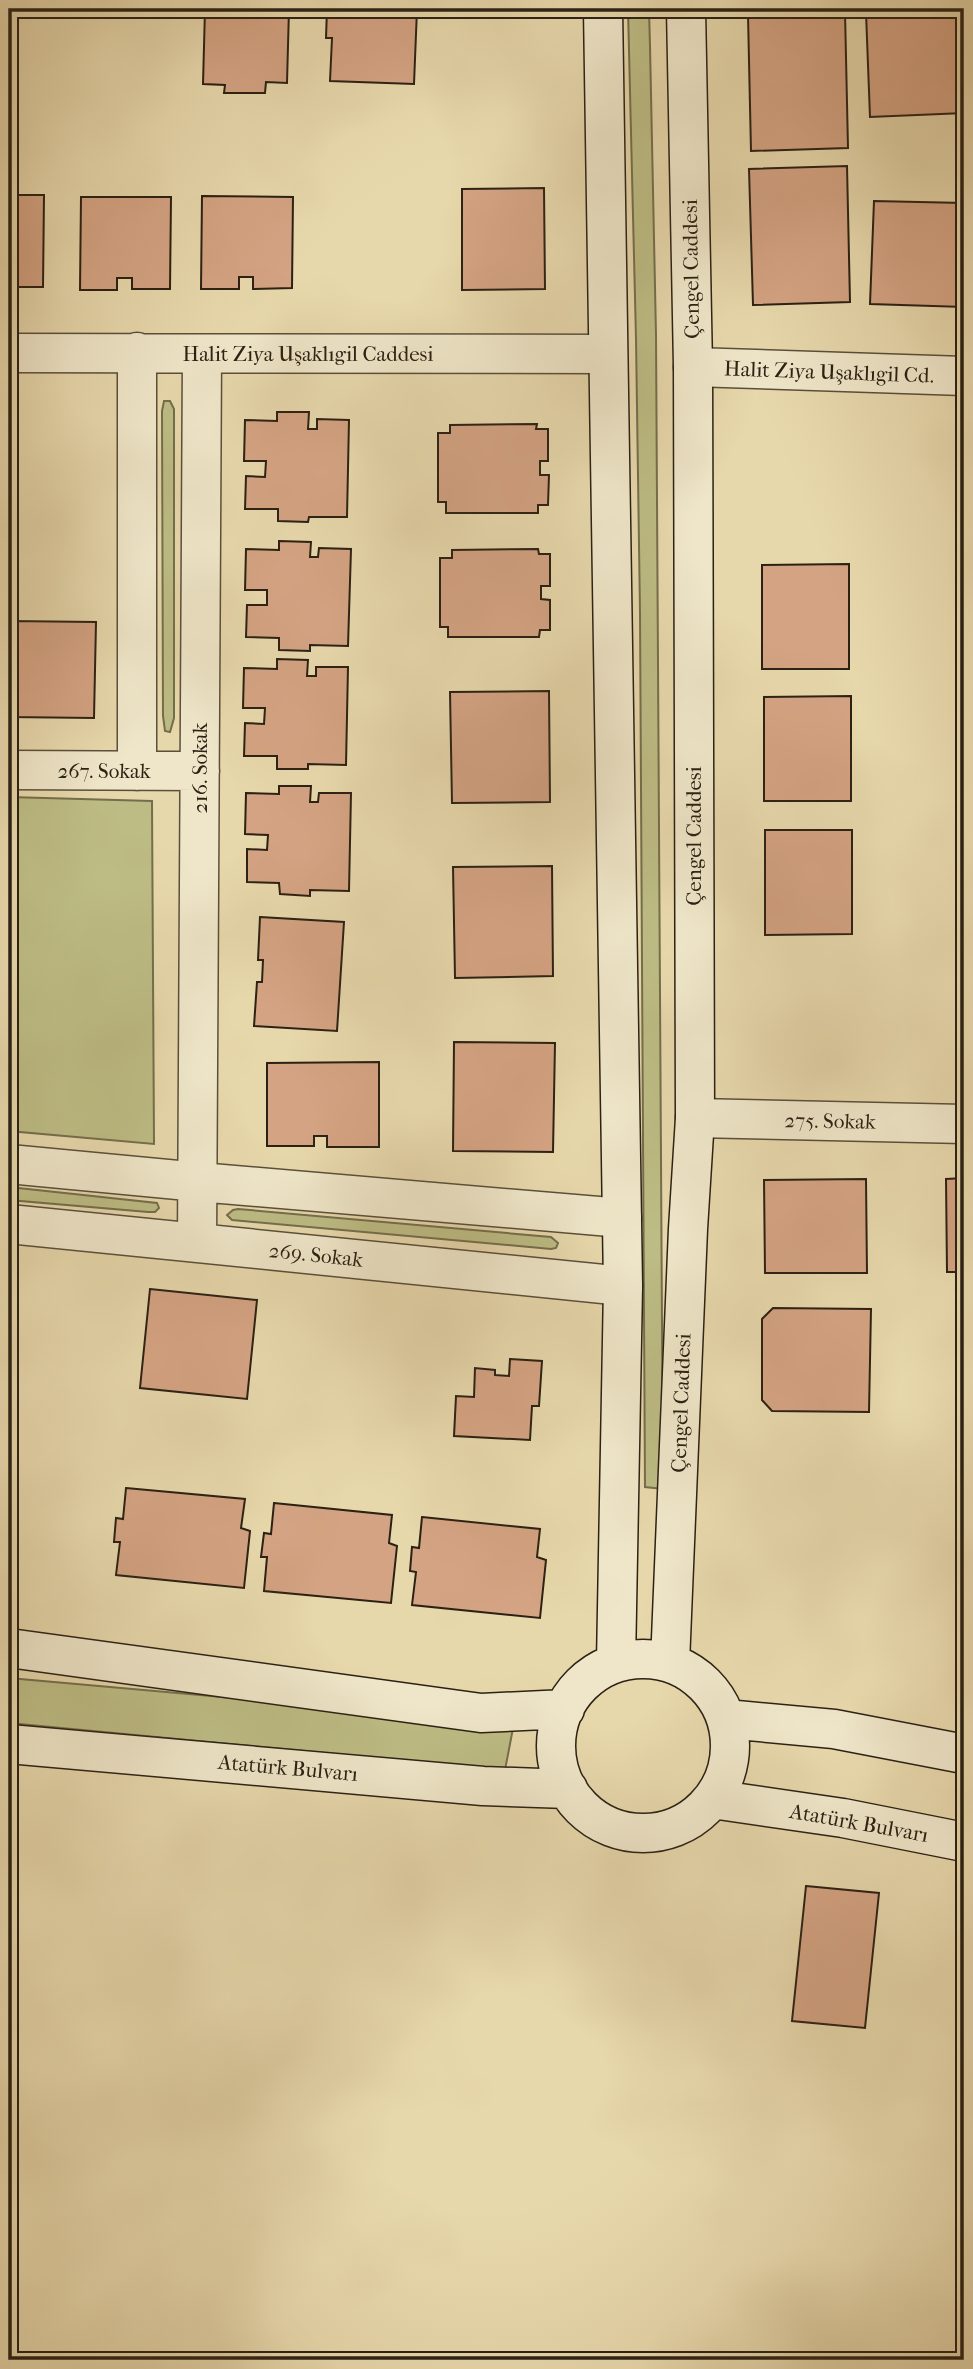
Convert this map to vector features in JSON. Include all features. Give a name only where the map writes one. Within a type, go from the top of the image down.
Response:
[{"type":"main road","points":[[603,9],[623,1286],[616,1663]]},
{"type":"main road","name":"Çengel Caddesi","points":[[670,1663],[695,1118],[693,368],[686,9]]},
{"type":"main road","points":[[137,352],[137,771]]},
{"type":"main road","name":"Halit Ziya Uşaklıgil Caddesi","points":[[9,353],[607,354]]},
{"type":"main road","name":"216. Sokak","points":[[197,1243],[202,354]]},
{"type":"main road","name":"Halit Ziya Uşaklıgil Cd.","points":[[693,368],[964,376]]},
{"type":"main road","name":"267. Sokak","points":[[9,770],[200,771]]},
{"type":"main road","name":"275. Sokak","points":[[695,1118],[964,1124]]},
{"type":"main road","points":[[9,1164],[622,1218]]},
{"type":"main road","name":"269. Sokak","points":[[9,1224],[623,1286]]},
{"type":"main road","points":[[9,1648],[481,1713],[565,1709]]},
{"type":"main road","points":[[643,1659],[670,1663],[694,1675],[714,1694],[726,1719],[730,1745],[726,1773],[712,1799],[690,1819],[662,1832],[631,1833],[602,1824],[578,1806],[562,1780],[555,1751],[559,1721],[573,1694],[592,1675],[616,1663],[643,1659]]},
{"type":"main road","points":[[726,1719],[834,1729],[964,1755]]},
{"type":"main road","name":"Atatürk Bulvarı","points":[[9,1744],[483,1786],[568,1789]]},
{"type":"main road","name":"Atatürk Bulvarı","points":[[712,1799],[843,1818],[964,1842]]},
{"type":"shaded area","points":[[628,9],[649,9],[650,46],[656,335],[663,1489],[645,1487],[640,613]]},
{"type":"shaded area","points":[[164,401],[170,401],[174,409],[174,718],[170,732],[165,731],[163,716]]},
{"type":"shaded area","points":[[9,797],[152,801],[154,1144],[9,1131]]},
{"type":"shaded area","points":[[9,1187],[157,1203],[159,1208],[155,1212],[148,1212],[9,1200]]},
{"type":"shaded area","points":[[238,1209],[551,1237],[558,1243],[556,1248],[551,1249],[232,1220],[227,1215]]},
{"type":"shaded area","points":[[9,1678],[514,1723],[505,1770],[9,1723]]},
{"type":"building","points":[[205,9],[289,9],[287,83],[266,82],[265,93],[224,93],[225,85],[203,84]]},
{"type":"building","points":[[327,9],[417,9],[414,84],[330,81],[332,38],[326,38]]},
{"type":"building","points":[[961,9],[964,113],[870,117],[866,13]]},
{"type":"building","points":[[845,12],[848,148],[751,151],[748,15]]},
{"type":"building","points":[[847,166],[850,302],[753,305],[749,169]]},
{"type":"building","points":[[544,188],[545,289],[462,290],[462,189]]},
{"type":"building","points":[[9,195],[44,195],[43,287],[9,287]]},
{"type":"building","points":[[202,196],[293,197],[292,288],[253,289],[253,277],[239,277],[239,289],[201,289]]},
{"type":"building","points":[[81,197],[171,197],[170,289],[132,289],[132,278],[117,278],[117,290],[80,290]]},
{"type":"building","points":[[874,201],[964,203],[964,307],[870,304]]},
{"type":"building","points":[[277,412],[309,412],[308,429],[317,429],[317,419],[349,420],[347,517],[309,517],[308,522],[278,521],[278,509],[245,509],[246,476],[265,477],[266,461],[244,461],[245,420],[277,421]]},
{"type":"building","points":[[537,424],[536,429],[548,429],[548,461],[540,461],[540,475],[549,475],[548,505],[538,505],[538,513],[446,513],[446,502],[438,502],[438,433],[450,433],[450,425]]},
{"type":"building","points":[[279,541],[311,542],[310,557],[318,557],[319,548],[351,549],[348,646],[310,645],[310,651],[279,650],[279,638],[246,637],[247,605],[267,605],[267,590],[245,590],[246,549],[279,550]]},
{"type":"building","points":[[538,549],[539,554],[550,554],[550,586],[541,586],[541,599],[550,600],[550,630],[540,630],[539,637],[448,637],[448,627],[440,627],[440,558],[452,558],[452,550]]},
{"type":"building","points":[[849,564],[849,669],[762,669],[762,565]]},
{"type":"building","points":[[9,621],[96,622],[94,718],[9,717]]},
{"type":"building","points":[[277,659],[308,660],[307,676],[316,676],[316,667],[348,667],[346,765],[308,764],[308,769],[277,769],[277,756],[244,756],[245,723],[264,724],[265,708],[243,708],[244,668],[277,669]]},
{"type":"building","points":[[549,691],[550,802],[452,803],[450,692]]},
{"type":"building","points":[[851,696],[851,801],[764,801],[764,697]]},
{"type":"building","points":[[279,786],[311,786],[310,802],[318,802],[319,793],[351,793],[349,891],[310,890],[310,896],[280,894],[279,883],[247,882],[247,849],[267,850],[268,835],[245,834],[246,793],[279,794]]},
{"type":"building","points":[[765,830],[852,830],[852,934],[765,935]]},
{"type":"building","points":[[958,839],[964,839],[964,937],[959,937]]},
{"type":"building","points":[[552,866],[553,976],[455,978],[453,867]]},
{"type":"building","points":[[260,917],[344,922],[337,1031],[254,1026],[257,982],[262,982],[263,960],[258,960]]},
{"type":"building","points":[[454,1042],[555,1043],[553,1152],[453,1151]]},
{"type":"building","points":[[379,1062],[379,1147],[327,1147],[327,1136],[314,1136],[314,1146],[267,1146],[267,1063]]},
{"type":"building","points":[[964,1178],[964,1272],[947,1272],[946,1179]]},
{"type":"building","points":[[866,1179],[867,1273],[765,1273],[764,1180]]},
{"type":"building","points":[[150,1289],[257,1300],[247,1399],[140,1388]]},
{"type":"building","points":[[773,1308],[871,1309],[869,1412],[772,1411],[762,1400],[762,1319]]},
{"type":"building","points":[[510,1359],[542,1361],[539,1406],[532,1406],[530,1440],[454,1436],[456,1396],[474,1397],[475,1368],[495,1370],[495,1375],[509,1376]]},
{"type":"building","points":[[126,1488],[245,1499],[241,1528],[250,1531],[244,1588],[116,1575],[120,1542],[114,1542],[116,1518],[123,1519]]},
{"type":"building","points":[[274,1503],[392,1515],[389,1543],[397,1546],[391,1603],[264,1591],[267,1557],[261,1557],[264,1533],[271,1534]]},
{"type":"building","points":[[422,1517],[540,1529],[537,1557],[546,1560],[540,1618],[412,1605],[416,1572],[410,1571],[412,1547],[419,1548]]},
{"type":"building","points":[[806,1886],[879,1893],[865,2028],[792,2021]]}]
